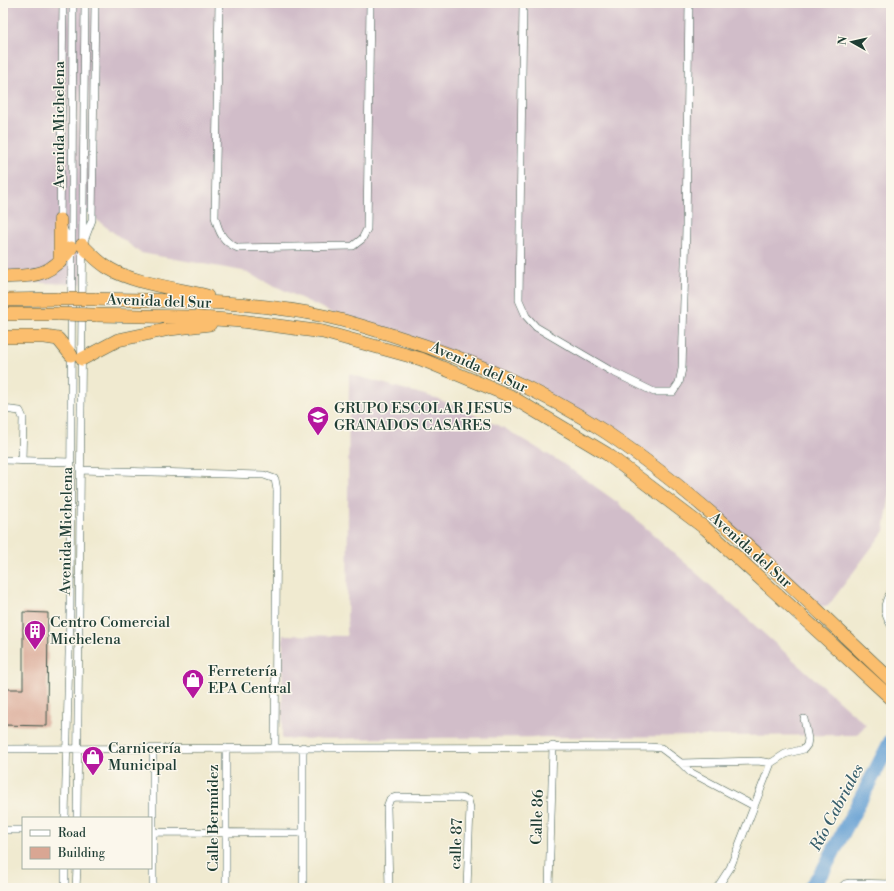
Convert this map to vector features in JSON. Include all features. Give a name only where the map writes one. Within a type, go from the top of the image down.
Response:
[{"type":"highway","points":[[60,220],[60,262]]},
{"type":"highway","points":[[3,277],[39,275],[60,262],[77,247],[110,270],[126,277],[244,304]]},
{"type":"highway","name":"Avenida del Sur","points":[[3,300],[95,299],[202,301],[244,304],[322,315],[354,323],[473,363],[566,408],[607,433],[669,478],[802,596],[890,680]]},
{"type":"highway","name":"Avenida del Sur","points":[[3,314],[96,314],[189,317],[241,321],[323,332],[421,358],[510,396],[607,454],[706,529],[887,694]]},
{"type":"highway","points":[[3,337],[45,337],[58,339],[76,357],[118,340],[170,329],[241,321]]},
{"type":"street","points":[[60,220],[63,3]]},
{"type":"street","name":"Avenida Michelena","points":[[66,817],[66,748],[70,614],[70,462],[76,357],[77,247],[73,3]]},
{"type":"street","name":"Avenida Michelena","points":[[77,817],[80,470],[76,357],[77,247],[85,3]]},
{"type":"street","name":"Avenida Michelena","points":[[77,247],[92,220],[95,3]]},
{"type":"street","points":[[219,3],[215,217],[219,232],[228,244],[238,248],[353,246],[362,239],[367,229],[370,3]]},
{"type":"street","points":[[522,3],[519,300],[526,316],[536,327],[611,371],[654,392],[673,392],[679,383],[682,368],[686,228],[689,3]]},
{"type":"street","name":"Avenida Michelena","points":[[60,220],[77,247]]},
{"type":"street","points":[[3,409],[20,411],[23,418],[22,461]]},
{"type":"street","points":[[3,460],[70,462]]},
{"type":"street","points":[[80,470],[264,475],[275,479],[278,490],[275,747]]},
{"type":"street","points":[[891,592],[884,606],[885,615],[891,625]]},
{"type":"street","points":[[717,888],[730,868],[771,763],[785,754],[804,749],[807,745],[808,739],[804,719]]},
{"type":"street","points":[[3,749],[553,746],[661,748],[690,772],[754,806]]},
{"type":"street","name":"Calle 86","points":[[549,888],[553,746]]},
{"type":"street","points":[[302,888],[303,747]]},
{"type":"street","name":"Calle Bermúdez","points":[[226,748],[226,888]]},
{"type":"street","points":[[153,749],[153,888]]},
{"type":"street","points":[[681,763],[758,761],[771,763]]},
{"type":"street","name":"calle 87","points":[[389,888],[387,807],[390,799],[396,797],[460,798],[468,800],[470,808],[468,888]]},
{"type":"street","points":[[3,830],[22,830]]},
{"type":"street","points":[[152,832],[303,833]]},
{"type":"street","points":[[65,869],[65,888]]},
{"type":"street","points":[[76,888],[77,869]]},
{"type":"street","points":[[842,888],[845,884],[850,883],[891,884]]},
{"type":"shaded area","points":[[3,3],[891,3],[891,488],[884,531],[828,606],[814,606],[607,433],[426,346],[354,323],[243,271],[141,253],[82,209],[82,284],[3,282]]},
{"type":"shaded area","points":[[349,374],[436,398],[504,428],[562,463],[617,502],[866,725],[856,735],[282,739],[283,635],[347,636]]},
{"type":"building","name":"Centro Comercial Michelena","points":[[23,612],[48,613],[47,726],[3,725],[3,689],[23,689]]},
{"type":"waterway","name":"Río Cabriales","points":[[810,888],[823,871],[891,741]]},
{"type":"place","name":"GRUPO ESCOLAR JESUS GRANADOS CASARES","points":[[318,436]]},
{"type":"place","name":"Centro Comercial Michelena","points":[[35,650]]},
{"type":"place","name":"Ferretería EPA Central","points":[[193,700]]},
{"type":"place","name":"Carnicería Municipal","points":[[93,776]]}]
